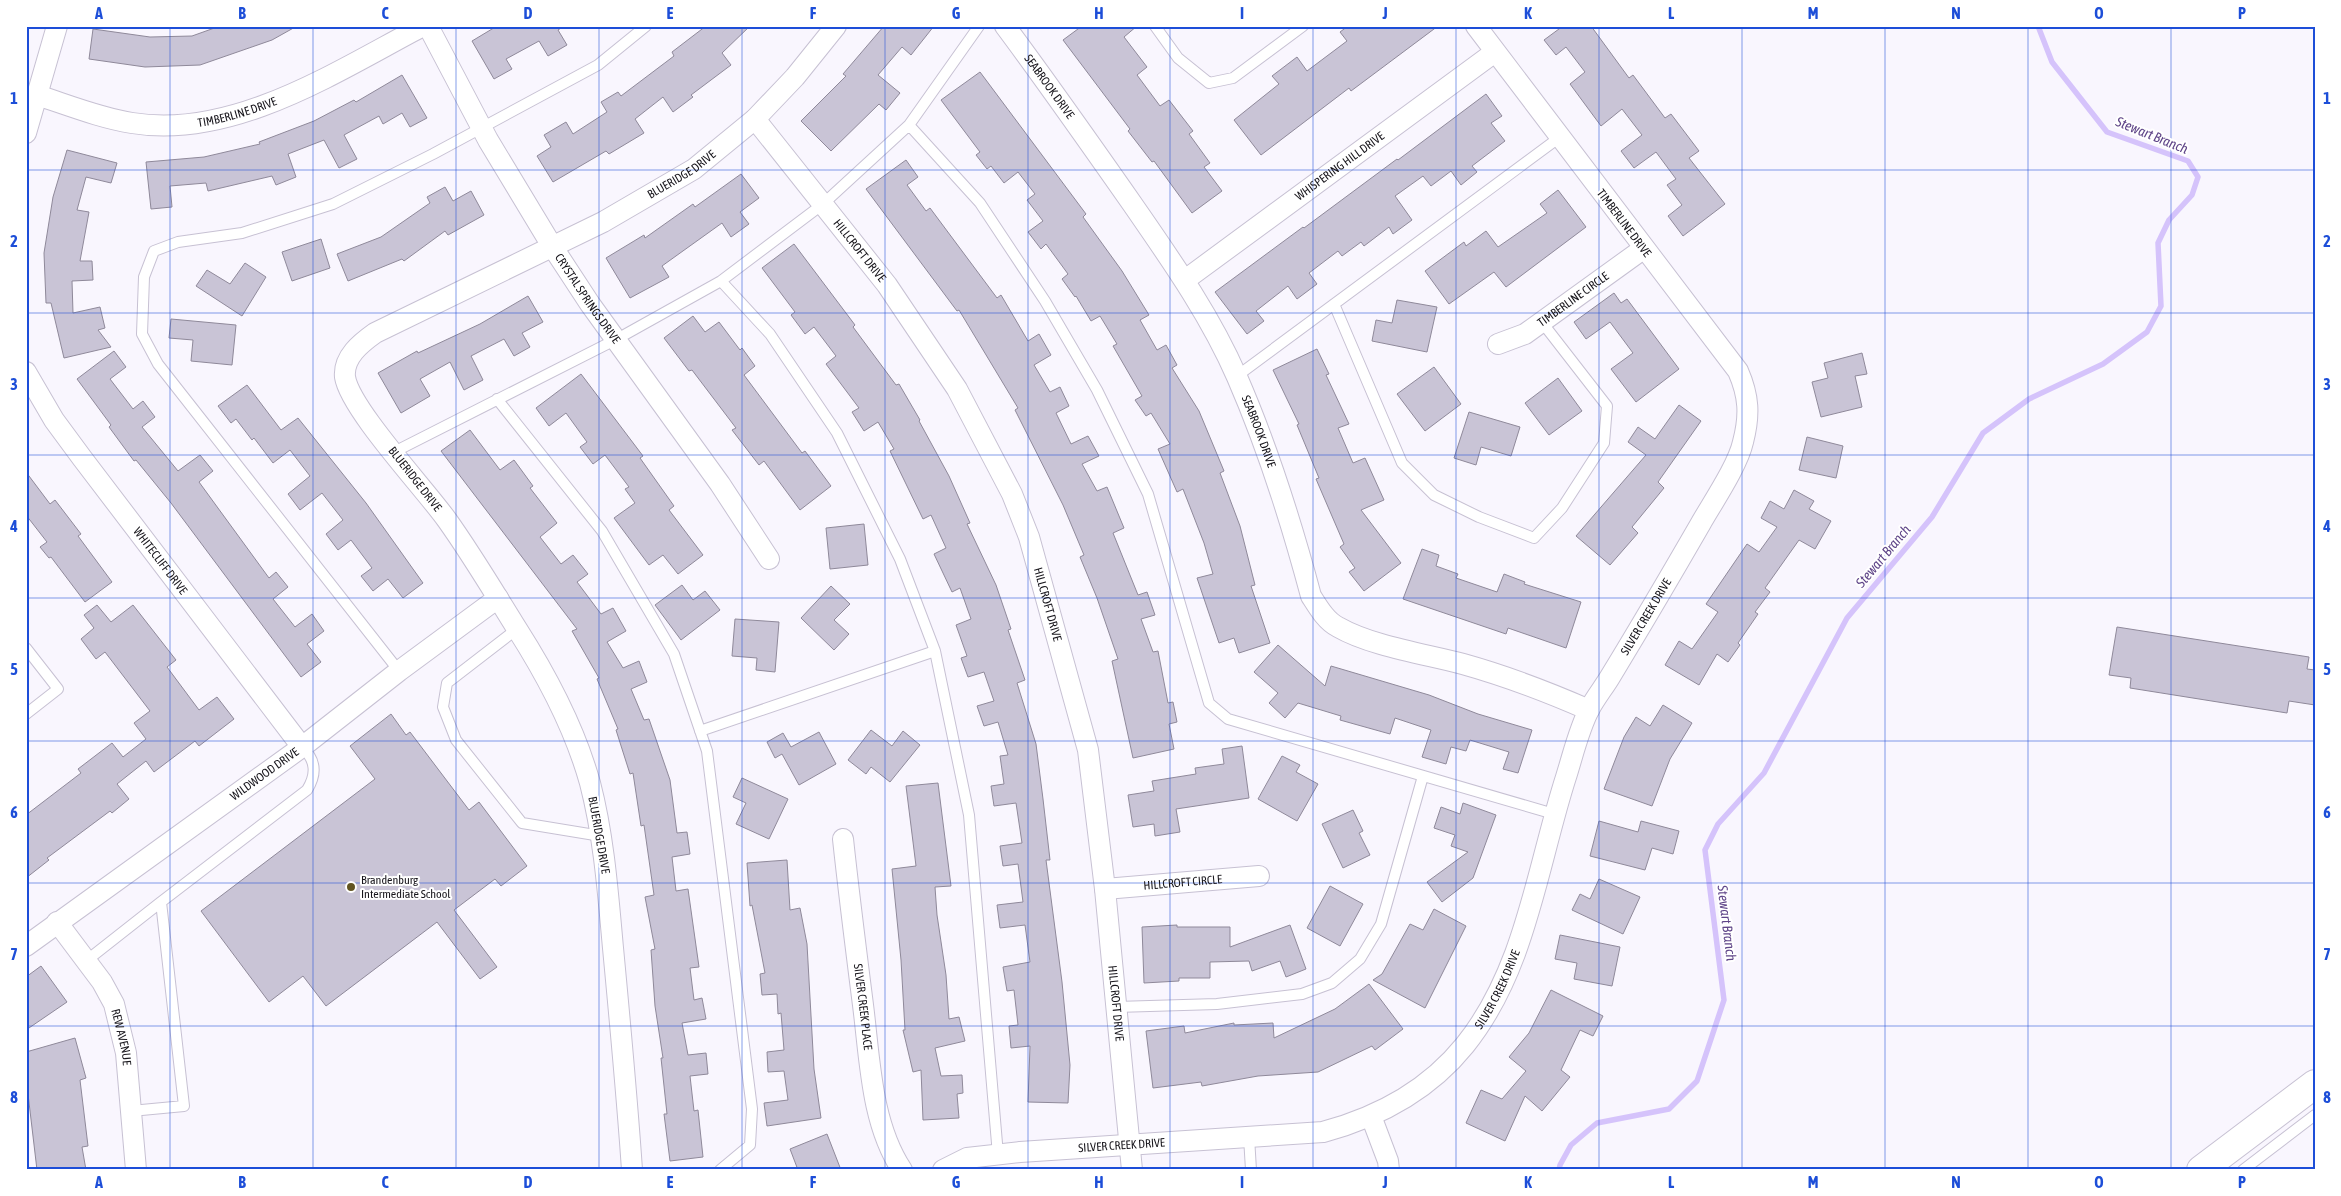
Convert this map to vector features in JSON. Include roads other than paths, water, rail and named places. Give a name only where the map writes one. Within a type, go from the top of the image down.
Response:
[{"type":"main road","points":[[2201,1170],[2315,1084]]},
{"type":"street","points":[[26,133],[57,26]]},
{"type":"street","name":"TIMBERLINE DRIVE","points":[[37,95],[97,115],[133,124],[187,125],[215,121],[282,98],[423,26]]},
{"type":"street","name":"CRYSTAL SPRINGS DRIVE","points":[[428,26],[481,128],[552,246],[616,339],[715,476],[768,559]]},
{"type":"street","name":"BLUERIDGE DRIVE","points":[[632,1170],[629,1107],[601,836],[590,783],[573,736],[550,686],[517,629],[446,519],[361,410],[345,376],[350,355],[361,343],[375,333],[603,222],[694,169],[755,119],[795,78],[836,26]]},
{"type":"street","name":"SEABROOK DRIVE","points":[[1005,26],[1058,97],[1185,280],[1237,376],[1271,461],[1311,596],[1322,614],[1335,626],[1354,636],[1485,672],[1551,694],[1589,710]]},
{"type":"street","name":"TIMBERLINE DRIVE","points":[[1476,26],[1643,249],[1738,371],[1747,391],[1746,430]]},
{"type":"street","name":"WHISPERING HILL DRIVE","points":[[1185,280],[1495,52]]},
{"type":"street","name":"HILLCROFT DRIVE","points":[[755,119],[887,286],[957,389],[1012,494],[1029,537],[1088,750],[1105,890],[1132,1170]]},
{"type":"street","name":"TIMBERLINE CIRCLE","points":[[1498,344],[1525,334],[1643,249]]},
{"type":"street","name":"WHITECLIFF DRIVE","points":[[26,372],[54,420],[302,747]]},
{"type":"street","name":"SILVER CREEK DRIVE","points":[[943,1170],[968,1158],[998,1154],[1128,1143],[1323,1132],[1395,1106],[1441,1070],[1465,1045],[1489,1010],[1509,969],[1523,931],[1554,814],[1589,710],[1718,494],[1743,445],[1746,430]]},
{"type":"street","name":"WILDWOOD DRIVE","points":[[26,946],[302,747],[399,671],[498,598]]},
{"type":"street","name":"SILVER CREEK PLACE","points":[[843,839],[875,1092],[886,1136],[894,1157],[902,1170]]},
{"type":"street","name":"HILLCROFT CIRCLE","points":[[1105,890],[1259,876]]},
{"type":"street","name":"REW AVENUE","points":[[57,922],[86,961],[114,1004],[126,1053],[136,1170]]},
{"type":"street","points":[[1371,1116],[1388,1161],[1389,1170]]},
{"type":"lane","points":[[399,671],[158,364],[142,334],[144,277],[154,251],[178,242],[242,233],[333,204],[598,65],[646,26]]},
{"type":"lane","points":[[394,452],[616,339],[721,280],[823,204],[909,125],[979,26]]},
{"type":"lane","points":[[1155,26],[1178,58],[1209,83],[1232,78],[1303,26]]},
{"type":"lane","points":[[909,125],[980,203],[1045,301],[1097,390],[1148,494],[1209,703],[1228,719],[1554,814]]},
{"type":"lane","points":[[1237,376],[1560,138]]},
{"type":"lane","points":[[721,280],[770,334],[837,434],[900,559],[935,651],[969,815],[998,1154]]},
{"type":"lane","points":[[1334,304],[1402,463],[1434,495],[1479,517],[1534,538],[1562,508],[1604,443],[1607,406],[1541,322]]},
{"type":"lane","points":[[497,399],[602,531],[674,654],[707,751],[752,1109],[750,1145],[720,1170]]},
{"type":"lane","points":[[517,629],[447,683],[443,707],[456,740],[522,823],[601,836]]},
{"type":"lane","points":[[26,648],[58,689],[26,714]]},
{"type":"lane","points":[[700,731],[935,651]]},
{"type":"lane","points":[[86,961],[307,790],[314,772],[313,763],[309,754],[302,747]]},
{"type":"lane","points":[[1116,1007],[1216,1004],[1302,994],[1332,984],[1360,958],[1381,924],[1423,776]]},
{"type":"lane","points":[[131,1111],[184,1106],[161,902]]},
{"type":"lane","points":[[2242,1170],[2315,1115]]},
{"type":"lane","points":[[1249,1137],[1251,1170]]},
{"type":"waterway","name":"Stewart Branch","points":[[1559,1170],[1571,1145],[1597,1123],[1669,1109],[1697,1081],[1724,1000],[1705,850],[1718,824],[1764,773],[1847,618],[1932,517],[1983,433],[2029,399],[2103,364],[2147,332],[2161,306],[2158,243],[2169,220],[2192,195],[2198,177],[2188,161],[2107,132],[2052,62],[2038,26]]},
{"type":"place","name":"Brandenburg Intermediate School","points":[[351,887]]}]
